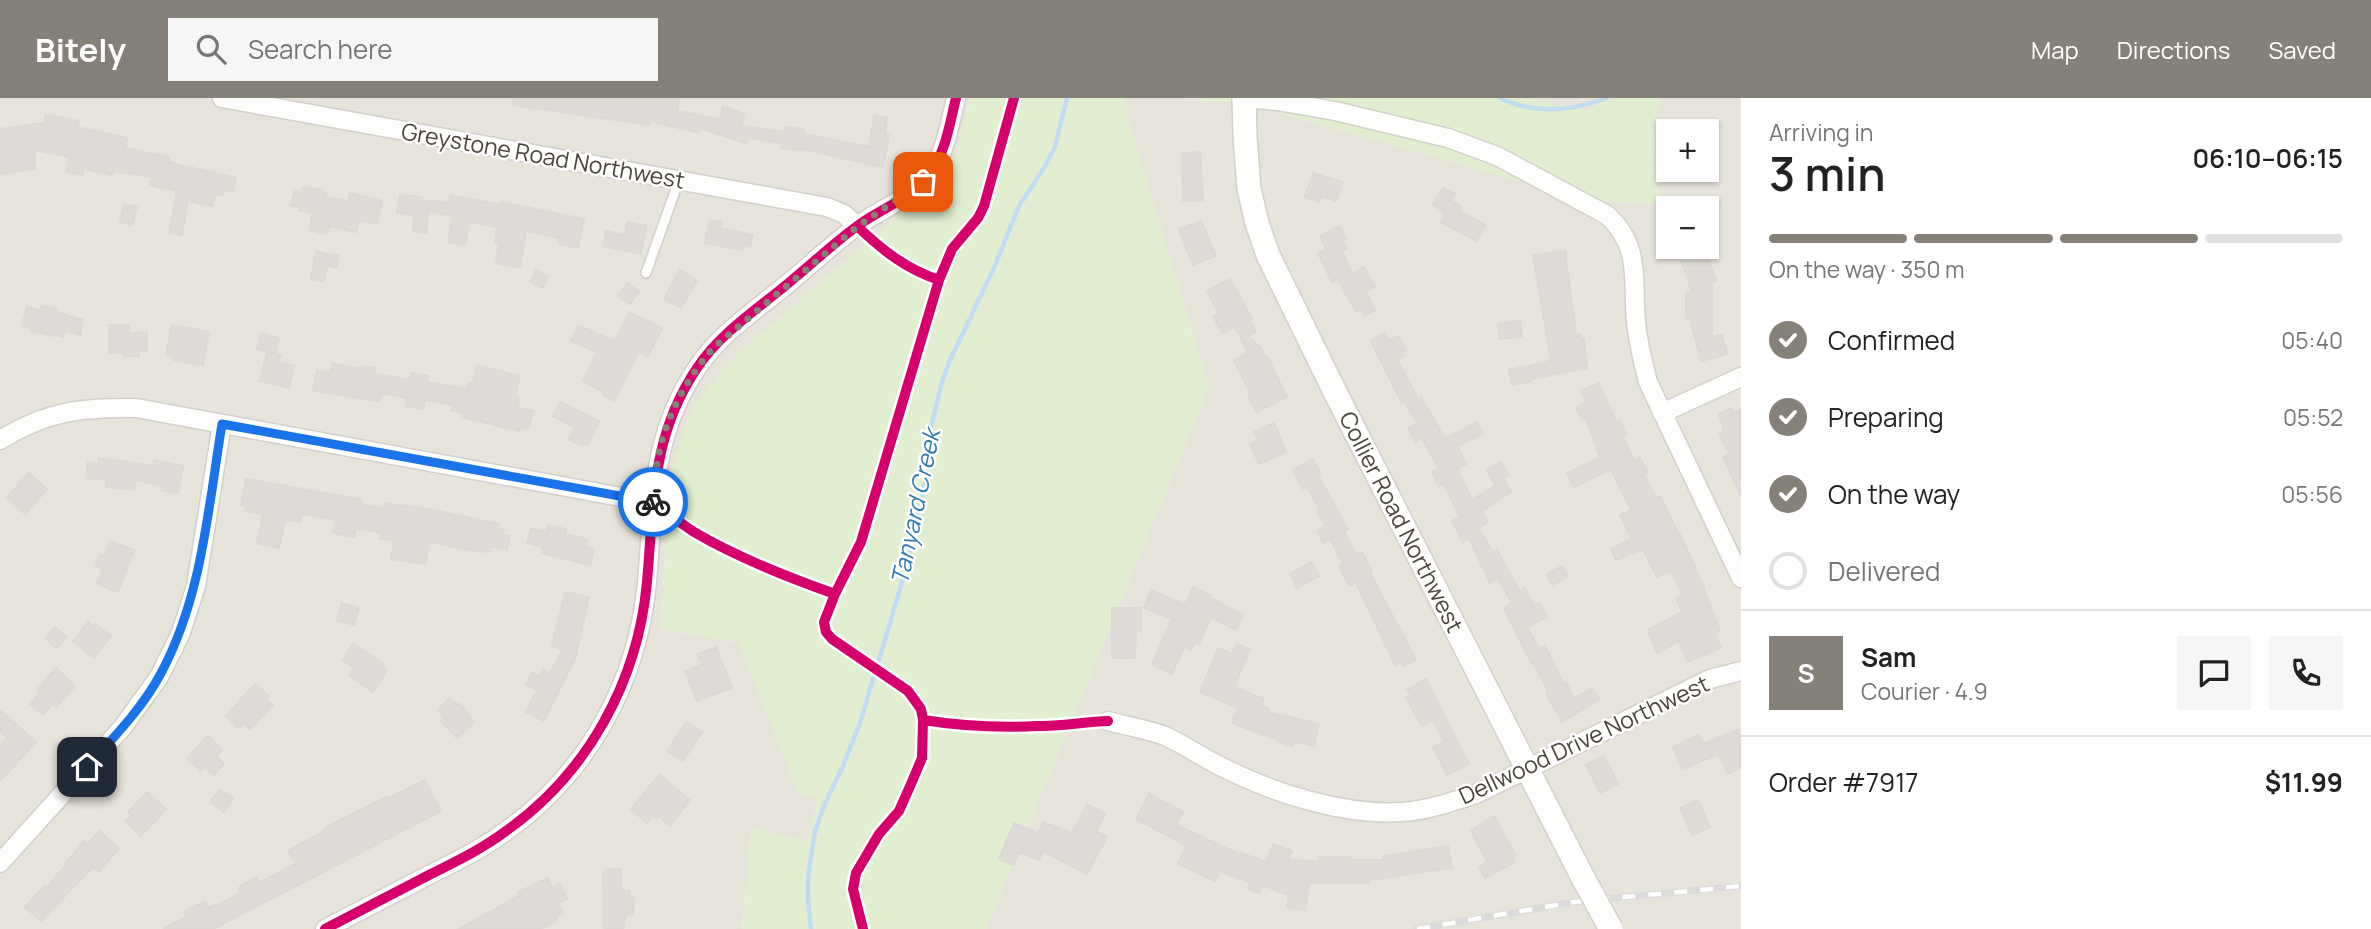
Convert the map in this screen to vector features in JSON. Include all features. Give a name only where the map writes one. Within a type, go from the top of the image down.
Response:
[{"type":"street","name":"Greystone Road Northwest","points":[[222,98],[283,103],[827,207],[844,214],[858,226]]},
{"type":"street","points":[[325,929],[471,854],[505,832],[562,782],[587,750],[609,715],[637,645],[644,611],[657,463],[665,430],[678,398],[698,365],[730,332],[858,226],[914,190],[933,170],[943,149],[956,98]]},
{"type":"street","points":[[1244,98],[1335,111],[1448,138],[1497,156],[1607,215],[1619,226],[1627,239],[1634,261],[1639,350],[1648,382],[1741,578]]},
{"type":"street","name":"Collier Road Northwest","points":[[1244,98],[1250,189],[1257,223],[1268,255],[1334,390],[1611,929]]},
{"type":"street","points":[[1662,413],[1741,377]]},
{"type":"street","points":[[0,440],[48,416],[95,407],[136,408],[654,503]]},
{"type":"street","points":[[0,863],[122,729],[159,677],[180,635],[196,586],[222,424]]},
{"type":"street","name":"Dellwood Drive Northwest","points":[[1108,720],[1164,736],[1223,768],[1264,786],[1327,805],[1363,811],[1402,812],[1442,806],[1476,794],[1710,678],[1741,671]]},
{"type":"lane","points":[[646,273],[680,180]]},
{"type":"shaded area","points":[[0,98],[970,98],[957,153],[892,221],[733,358],[669,475],[661,629],[739,642],[798,792],[817,798],[809,841],[751,829],[742,929],[0,929]]},
{"type":"shaded area","points":[[1124,98],[1184,98],[1244,103],[1587,200],[1656,204],[1656,259],[1719,259],[1719,196],[1659,196],[1654,178],[1654,118],[1661,98],[1741,98],[1741,929],[986,929],[1209,387]]},
{"type":"shaded area","points":[[1528,98],[1599,98],[1587,112]]},
{"type":"green space","points":[[970,98],[1124,98],[1209,387],[986,929],[742,929],[751,828],[809,841],[817,798],[798,792],[739,642],[661,629],[669,475],[691,409],[733,358],[892,221],[957,153]]},
{"type":"green space","points":[[1184,98],[1528,98],[1587,111],[1599,98],[1661,98],[1653,138],[1656,182],[1660,196],[1656,196],[1656,204],[1587,200],[1244,103]]},
{"type":"building","points":[[514,98],[679,98],[677,111],[720,119],[723,107],[745,114],[741,126],[786,132],[786,127],[804,129],[804,134],[869,147],[874,116],[887,118],[885,134],[889,135],[883,167],[802,149],[781,148],[782,143],[748,138],[746,143],[700,128],[699,133],[650,121],[650,125],[513,105]]},
{"type":"building","points":[[46,115],[79,121],[77,127],[127,138],[125,148],[169,157],[168,162],[236,178],[233,192],[224,190],[223,195],[215,194],[212,206],[188,201],[182,235],[169,233],[177,191],[150,185],[151,177],[113,171],[112,175],[84,169],[83,175],[66,172],[70,157],[35,150],[35,169],[0,174],[0,129],[44,123]]},
{"type":"building","points":[[1200,152],[1203,200],[1183,201],[1182,153]]},
{"type":"building","points":[[1313,173],[1342,182],[1336,201],[1321,196],[1319,202],[1305,197]]},
{"type":"building","points":[[303,188],[323,190],[325,197],[348,201],[350,193],[382,201],[377,224],[359,220],[356,232],[329,226],[327,234],[309,230],[313,213],[291,206],[295,191],[302,193]]},
{"type":"building","points":[[1443,188],[1455,194],[1451,201],[1461,206],[1459,210],[1485,225],[1476,241],[1441,222],[1445,214],[1433,204]]},
{"type":"building","points":[[400,195],[449,203],[450,195],[501,205],[502,202],[584,219],[578,248],[559,244],[560,238],[526,231],[520,268],[496,263],[499,243],[495,242],[497,227],[469,222],[465,245],[448,242],[453,216],[428,211],[426,233],[413,231],[414,215],[397,213]]},
{"type":"building","points":[[124,204],[137,207],[132,225],[120,222]]},
{"type":"building","points":[[710,220],[722,222],[721,228],[753,235],[750,247],[744,245],[743,250],[705,243]]},
{"type":"building","points":[[1201,221],[1216,256],[1193,265],[1179,229]]},
{"type":"building","points":[[628,222],[646,226],[641,254],[603,246],[606,231],[625,235]]},
{"type":"building","points":[[1340,226],[1347,239],[1343,241],[1347,249],[1342,251],[1352,274],[1364,267],[1375,287],[1366,292],[1375,310],[1364,316],[1361,309],[1356,312],[1338,279],[1332,282],[1318,253],[1326,249],[1320,236]]},
{"type":"building","points":[[316,251],[339,256],[336,268],[327,266],[324,281],[311,279]]},
{"type":"building","points":[[1565,251],[1576,335],[1580,334],[1581,340],[1584,339],[1587,368],[1512,385],[1509,370],[1551,361],[1533,255]]},
{"type":"building","points":[[1681,259],[1709,259],[1716,281],[1712,282],[1712,337],[1722,335],[1727,354],[1702,361],[1690,318],[1686,318],[1686,292],[1692,292]]},
{"type":"building","points":[[536,270],[548,276],[543,288],[530,282]]},
{"type":"building","points":[[680,270],[697,280],[681,308],[664,299]]},
{"type":"building","points":[[1230,279],[1252,318],[1249,319],[1256,332],[1248,336],[1260,347],[1265,357],[1267,356],[1287,397],[1257,412],[1234,360],[1248,353],[1235,327],[1222,333],[1213,316],[1219,313],[1207,291]]},
{"type":"building","points":[[627,283],[639,291],[630,304],[618,296]]},
{"type":"building","points":[[42,306],[83,320],[80,335],[65,331],[63,337],[53,336],[22,326],[27,307],[41,310]]},
{"type":"building","points":[[629,312],[662,328],[648,356],[639,352],[614,401],[603,395],[604,392],[583,381],[597,352],[571,341],[578,325],[615,341]]},
{"type":"building","points":[[1520,321],[1522,337],[1500,339],[1498,324]]},
{"type":"building","points":[[109,325],[129,325],[130,333],[147,332],[147,350],[139,351],[139,356],[109,353]]},
{"type":"building","points":[[172,325],[209,332],[203,365],[173,360],[173,356],[166,354]]},
{"type":"building","points":[[261,333],[279,338],[275,354],[257,349]]},
{"type":"building","points":[[1384,333],[1389,341],[1398,336],[1406,350],[1402,352],[1405,355],[1397,360],[1418,399],[1421,397],[1445,439],[1477,422],[1483,434],[1457,446],[1466,464],[1457,468],[1472,500],[1504,480],[1511,492],[1482,511],[1488,522],[1479,528],[1493,553],[1497,550],[1520,592],[1525,588],[1534,606],[1540,603],[1547,617],[1527,627],[1539,649],[1545,646],[1563,683],[1566,682],[1574,698],[1593,688],[1599,699],[1562,722],[1504,608],[1512,603],[1498,578],[1490,583],[1469,538],[1463,542],[1452,521],[1460,517],[1444,483],[1439,486],[1432,472],[1439,469],[1422,438],[1416,442],[1408,428],[1417,423],[1405,402],[1402,403],[1371,341]]},
{"type":"building","points":[[267,352],[281,355],[279,362],[294,366],[289,388],[260,381]]},
{"type":"building","points":[[332,363],[360,369],[361,366],[375,368],[375,374],[410,380],[411,373],[428,376],[427,382],[467,389],[469,383],[473,383],[477,365],[520,376],[515,396],[520,398],[517,407],[533,411],[528,429],[520,427],[519,431],[463,417],[464,413],[451,410],[453,405],[425,400],[423,409],[405,406],[407,398],[381,393],[380,401],[313,391],[317,370],[330,373]]},
{"type":"building","points":[[1599,383],[1616,422],[1620,420],[1626,435],[1623,437],[1634,461],[1640,457],[1647,472],[1644,474],[1656,498],[1660,496],[1680,534],[1705,589],[1720,631],[1715,633],[1721,648],[1687,662],[1679,641],[1657,653],[1648,630],[1682,612],[1676,598],[1682,595],[1671,570],[1657,577],[1643,549],[1616,560],[1611,549],[1632,539],[1620,515],[1631,510],[1611,469],[1574,487],[1567,473],[1600,458],[1586,418],[1582,420],[1576,407],[1586,402],[1581,391]]},
{"type":"building","points":[[560,402],[599,421],[588,445],[584,443],[582,446],[569,440],[575,427],[553,416]]},
{"type":"building","points":[[1731,408],[1734,413],[1741,409],[1741,495],[1723,457],[1729,453],[1719,434],[1724,431],[1719,414]]},
{"type":"building","points":[[1274,423],[1286,452],[1259,464],[1250,444],[1258,440],[1254,432]]},
{"type":"building","points":[[99,458],[153,466],[154,460],[183,466],[178,493],[162,490],[163,485],[135,480],[134,490],[106,487],[107,480],[86,478],[88,462],[98,464]]},
{"type":"building","points":[[1313,459],[1320,473],[1317,474],[1348,529],[1344,531],[1356,555],[1362,552],[1372,572],[1370,573],[1416,660],[1403,666],[1401,662],[1395,665],[1356,583],[1349,586],[1339,566],[1343,564],[1330,539],[1323,543],[1317,531],[1325,526],[1317,512],[1320,510],[1307,487],[1303,489],[1293,470]]},
{"type":"building","points":[[1501,462],[1509,475],[1494,483],[1487,470]]},
{"type":"building","points":[[29,473],[47,489],[25,514],[7,497]]},
{"type":"building","points":[[246,479],[361,499],[360,504],[384,509],[385,503],[499,524],[498,528],[504,530],[503,535],[510,536],[507,550],[491,546],[490,552],[482,552],[429,542],[425,564],[391,559],[394,540],[380,539],[381,533],[356,528],[354,537],[333,533],[336,520],[302,513],[300,522],[285,520],[279,548],[257,543],[263,514],[245,511],[246,506],[241,505]]},
{"type":"building","points":[[548,525],[566,529],[565,534],[587,539],[585,547],[594,549],[590,565],[542,553],[543,547],[527,543],[531,529],[546,532]]},
{"type":"building","points":[[110,541],[134,550],[118,592],[97,584],[103,569],[95,566],[100,554],[105,556]]},
{"type":"building","points":[[1312,562],[1319,576],[1297,588],[1290,574]]},
{"type":"building","points":[[1562,566],[1568,577],[1552,585],[1547,574]]},
{"type":"building","points":[[1193,587],[1243,615],[1236,630],[1211,617],[1199,644],[1195,642],[1191,650],[1184,647],[1172,674],[1152,664],[1172,619],[1144,608],[1151,590],[1185,605]]},
{"type":"building","points":[[565,592],[589,597],[575,659],[544,721],[526,712],[537,690],[526,685],[532,673],[539,677],[543,670],[550,673],[563,649],[552,646]]},
{"type":"building","points":[[342,603],[359,608],[354,625],[337,620]]},
{"type":"building","points":[[1112,608],[1141,608],[1141,631],[1136,631],[1135,658],[1112,658]]},
{"type":"building","points":[[88,622],[111,636],[94,658],[73,641]]},
{"type":"building","points":[[55,627],[67,637],[56,648],[45,638]]},
{"type":"building","points":[[353,644],[384,664],[382,667],[387,670],[373,692],[349,675],[354,668],[343,660]]},
{"type":"building","points":[[1237,644],[1250,649],[1234,687],[1264,699],[1261,705],[1269,709],[1268,712],[1319,724],[1314,746],[1294,741],[1293,746],[1278,742],[1232,723],[1238,708],[1200,692],[1218,648],[1232,654]]},
{"type":"building","points":[[716,647],[732,688],[697,701],[685,671],[702,665],[698,654]]},
{"type":"building","points":[[56,668],[75,686],[56,707],[52,704],[43,715],[30,704],[40,693],[37,690]]},
{"type":"building","points":[[1426,679],[1469,764],[1447,775],[1433,747],[1444,742],[1433,720],[1422,726],[1406,698],[1412,695],[1407,690]]},
{"type":"building","points":[[255,684],[269,696],[266,699],[273,705],[250,729],[243,723],[238,728],[226,716]]},
{"type":"building","points":[[450,698],[457,705],[459,703],[474,722],[457,738],[441,721],[444,717],[438,710]]},
{"type":"building","points":[[0,710],[36,742],[0,781],[0,746],[7,738],[0,731]]},
{"type":"building","points":[[686,722],[702,732],[683,761],[667,751]]},
{"type":"building","points":[[1738,730],[1741,739],[1741,768],[1727,774],[1719,754],[1682,769],[1673,747],[1699,735],[1703,744]]},
{"type":"building","points":[[208,736],[222,750],[216,757],[224,764],[214,775],[205,767],[201,771],[187,758]]},
{"type":"building","points":[[1604,756],[1618,784],[1600,793],[1586,765]]},
{"type":"building","points":[[659,775],[690,800],[670,826],[658,816],[657,819],[653,816],[647,823],[631,809]]},
{"type":"building","points":[[425,780],[441,811],[213,929],[163,929],[186,917],[184,912],[205,901],[209,908],[216,906],[241,893],[238,889],[256,877],[259,883],[295,864],[288,851],[326,830],[325,828]]},
{"type":"building","points":[[220,789],[233,798],[224,812],[210,802]]},
{"type":"building","points":[[147,792],[166,809],[141,836],[125,821],[131,815],[128,812]]},
{"type":"building","points":[[1149,794],[1183,812],[1176,825],[1241,855],[1267,862],[1273,844],[1292,851],[1288,860],[1318,861],[1318,857],[1384,860],[1383,856],[1448,846],[1452,868],[1369,880],[1369,883],[1309,883],[1305,910],[1287,907],[1289,895],[1262,885],[1259,893],[1248,889],[1250,882],[1219,871],[1215,881],[1178,864],[1186,845],[1136,819]]},
{"type":"building","points":[[1698,800],[1710,827],[1692,835],[1680,808]]},
{"type":"building","points":[[1087,804],[1105,814],[1096,831],[1107,837],[1087,874],[1043,851],[1039,860],[1019,852],[1013,865],[999,859],[1014,823],[1038,833],[1043,822],[1072,833]]},
{"type":"building","points":[[1494,816],[1516,856],[1513,857],[1515,862],[1485,878],[1479,867],[1487,862],[1471,831]]},
{"type":"building","points":[[99,831],[119,848],[99,872],[93,867],[41,921],[25,907],[45,885],[47,887],[84,841],[88,844]]},
{"type":"building","points":[[607,869],[621,869],[621,887],[623,891],[630,891],[630,896],[634,896],[633,914],[626,914],[623,929],[604,929],[603,872],[607,872]]},
{"type":"building","points":[[548,878],[552,888],[560,884],[567,899],[559,903],[563,913],[556,917],[557,921],[540,929],[459,929],[520,895],[518,892]]},
{"type":"waterway","name":"Tanyard Creek","points":[[811,929],[808,877],[815,831],[860,723],[907,566],[927,474],[931,428],[942,382],[1019,206],[1055,147],[1067,98]]},
{"type":"waterway","name":"Tanyard Creek","points":[[1500,98],[1540,109],[1580,106],[1607,98]]},
{"type":"railway","points":[[1417,929],[1574,902],[1741,886]]},
{"type":"cycle path","points":[[325,929],[497,838],[535,808],[561,782],[584,753],[604,722],[633,655],[647,582],[657,471],[671,419],[682,393],[706,355],[728,332],[851,231],[908,195],[924,180],[940,155],[956,98]]},
{"type":"cycle path","points":[[863,929],[853,889],[856,873],[879,834],[899,811],[911,784],[922,758],[923,720],[921,709],[908,691],[832,639],[826,632],[824,622],[861,542],[939,280],[952,249],[978,218],[984,206],[1014,98]]},
{"type":"cycle path","points":[[857,226],[895,258],[939,280]]},
{"type":"cycle path","points":[[654,503],[694,532],[728,550],[835,594]]},
{"type":"cycle path","points":[[923,720],[1008,727],[1108,721]]},
{"type":"way so far","points":[[653,502],[657,463],[665,430],[678,398],[698,365],[730,332],[858,226],[923,182]]},
{"type":"route","points":[[87,767],[140,706],[159,677],[180,635],[196,586],[222,424],[653,502]]}]
